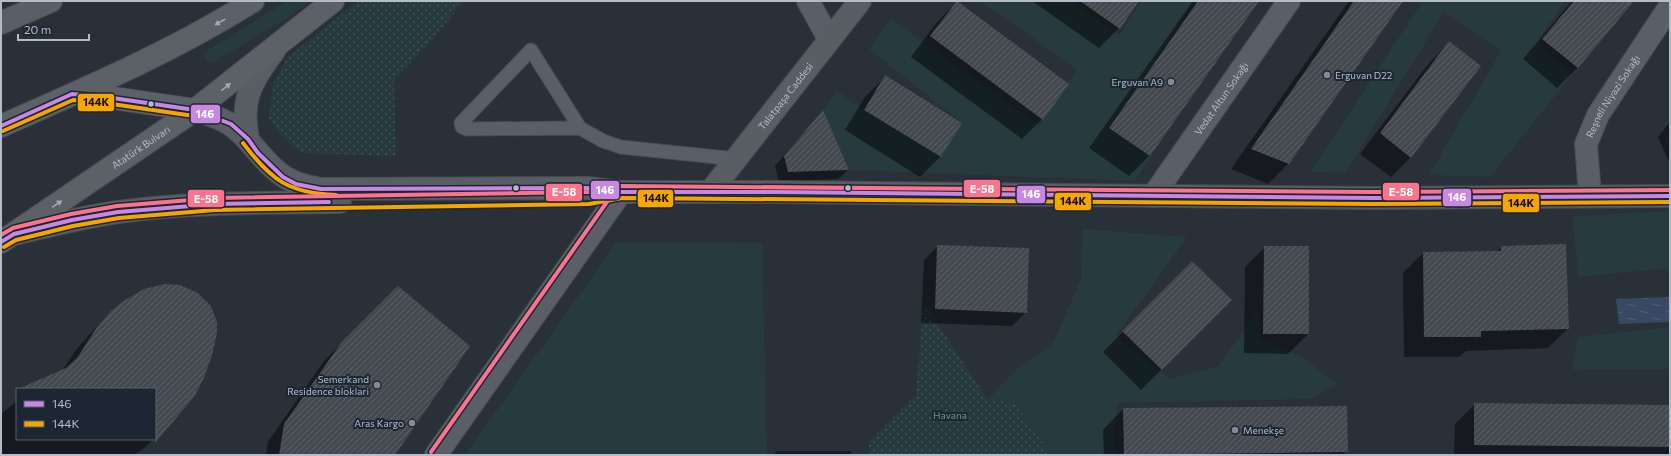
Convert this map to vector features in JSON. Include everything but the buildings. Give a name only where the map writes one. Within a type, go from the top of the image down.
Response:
[{"type":"main road","points":[[1,126],[187,40],[253,1]]},
{"type":"main road","name":"Atatürk Bulvarı","points":[[7,238],[194,110],[333,1]]},
{"type":"main road","name":"Talatpaşa Caddesi","points":[[710,192],[860,1]]},
{"type":"main road","points":[[248,139],[245,118],[246,101],[262,66],[276,47]]},
{"type":"main road","points":[[72,94],[106,96],[194,110],[224,120],[231,124],[248,139],[258,153],[283,177],[296,184],[321,188],[587,188],[621,192],[1373,198],[1670,196]]},
{"type":"main road","points":[[7,238],[72,220],[118,212],[173,206],[589,198],[621,192]]},
{"type":"street","points":[[1,23],[51,1]]},
{"type":"street","points":[[808,1],[830,39]]},
{"type":"street","name":"Vedat Altun Sokağı","points":[[1153,196],[1289,1]]},
{"type":"street","name":"Reşneli Niyazi Sokağı","points":[[1590,196],[1586,144],[1598,115],[1670,6]]},
{"type":"street","points":[[436,455],[621,192]]},
{"type":"lane","points":[[580,128],[467,129],[462,127],[461,123],[531,50],[580,128],[603,141],[620,147],[736,159]]},
{"type":"green space","points":[[287,1],[311,1],[283,21],[210,64],[203,53]]},
{"type":"green space","points":[[358,1],[464,1],[438,33],[394,81],[396,156],[302,153],[283,138],[269,118],[272,87],[287,58]]},
{"type":"green space","points":[[980,1],[1070,1],[1120,35],[1141,1],[1194,1],[1156,60],[1109,127],[1150,156],[1153,154],[1135,181],[849,170],[823,110],[837,91],[864,110],[940,157],[962,123],[869,49],[891,19],[1039,125],[1077,69]]},
{"type":"green space","points":[[1423,1],[1565,1],[1537,42],[1572,75],[1490,177],[1429,175],[1501,51],[1444,12],[1345,173],[1310,172]]},
{"type":"green space","points":[[1670,211],[1670,268],[1578,277],[1573,216]]},
{"type":"green space","points":[[1082,229],[1187,237],[1116,336],[1170,379],[1219,366],[1258,310],[1260,338],[1303,358],[1338,384],[1309,399],[1118,403],[1113,446],[1121,455],[1052,455],[1015,405],[988,399],[1022,364],[1052,346],[1081,279]]},
{"type":"green space","points":[[617,242],[762,243],[767,455],[465,455]]},
{"type":"green space","name":"Havana","points":[[923,302],[987,399],[1015,404],[1052,455],[869,455],[869,442],[916,395]]},
{"type":"green space","points":[[1670,327],[1670,369],[1573,370],[1578,337]]},
{"type":"water","points":[[1670,297],[1670,322],[1619,324],[1616,299]]},
{"type":"transit line","name":"146","points":[[1,126],[72,94],[106,97],[195,110],[231,124],[248,139],[258,153],[283,177],[296,184],[321,189],[587,188],[621,192],[777,192],[1373,198],[1670,196]]},
{"type":"transit line","name":"144K","points":[[3,131],[73,100],[105,103],[194,116]]},
{"type":"transit line","name":"144K","points":[[243,143],[253,156],[272,175],[282,182],[305,191],[336,195]]},
{"type":"transit line","name":"E-58","points":[[1,235],[13,228],[71,214],[117,206],[215,198],[588,192],[621,186],[1373,192],[1670,190]]},
{"type":"transit line","name":"E-58","points":[[431,452],[616,189]]},
{"type":"transit line","name":"144K","points":[[4,247],[16,240],[73,226],[119,218],[215,210],[589,204],[622,198],[1373,204],[1670,202]]},
{"type":"transit line","name":"146","points":[[1,242],[14,234],[72,220],[118,212],[215,204],[329,202]]},
{"type":"place","name":"Erguvan D22","points":[[1327,75]]},
{"type":"place","name":"Erguvan A9","points":[[1171,82]]},
{"type":"place","name":"Semerkand Residence bloklari","points":[[377,385]]},
{"type":"place","name":"Aras Kargo","points":[[412,423]]},
{"type":"place","name":"Menekşe","points":[[1235,430]]}]
